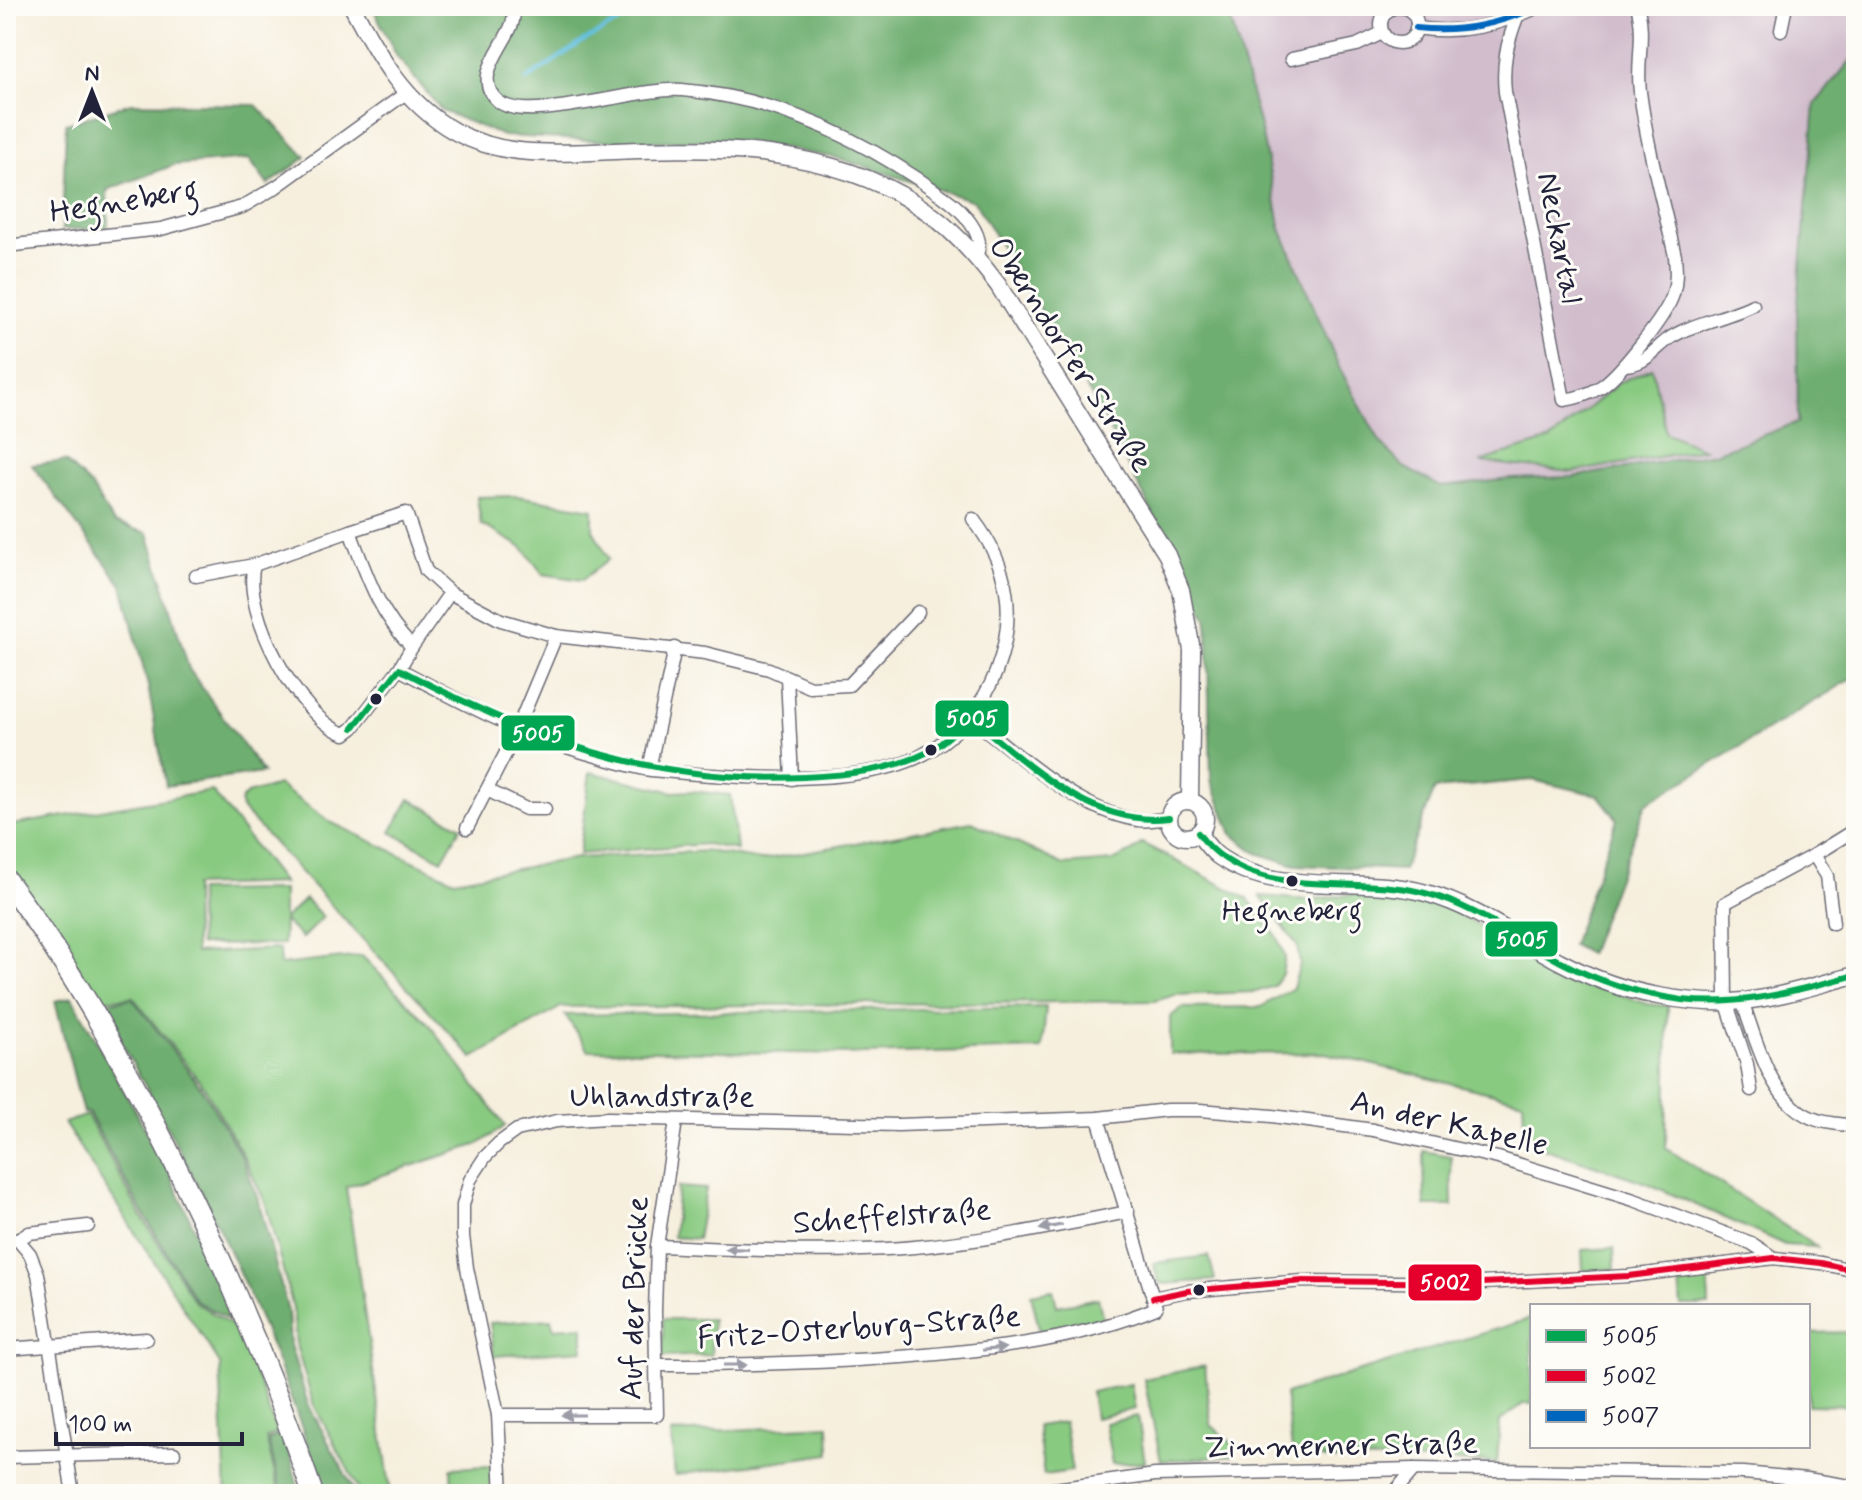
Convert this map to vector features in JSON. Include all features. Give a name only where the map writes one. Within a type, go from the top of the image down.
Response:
[{"type":"main road","points":[[6,880],[71,974],[138,1090],[196,1206],[256,1340],[313,1494]]},
{"type":"street","name":"Oberndorfer Straße","points":[[352,6],[379,58],[406,93],[454,131],[482,144],[510,151],[564,153],[680,148],[777,155],[842,170],[883,185],[941,222],[976,255],[998,285],[1167,555],[1181,590],[1193,667],[1190,801],[1204,812],[1205,823],[1198,833]]},
{"type":"street","points":[[514,6],[513,23],[492,61],[487,79],[492,95],[500,103],[521,110],[537,111],[680,90],[741,100],[791,113],[891,161],[949,200],[980,239],[976,255]]},
{"type":"street","points":[[1416,28],[1464,30],[1492,26],[1540,6]]},
{"type":"street","name":"Neckartal","points":[[1517,17],[1502,69],[1564,400],[1584,396],[1602,387],[1624,365],[1666,309],[1677,276],[1640,92],[1639,47],[1642,34],[1637,6]]},
{"type":"street","points":[[1781,30],[1786,6]]},
{"type":"street","points":[[1398,7],[1412,13],[1416,28],[1411,38],[1401,43],[1390,41],[1382,33],[1383,16],[1398,7]]},
{"type":"street","points":[[1291,59],[1357,45],[1382,33]]},
{"type":"street","name":"Hegneberg","points":[[6,246],[161,229],[242,207],[276,187],[406,93]]},
{"type":"street","name":"Neckartal","points":[[1624,365],[1646,361],[1677,334],[1753,305]]},
{"type":"street","points":[[196,576],[254,565],[406,513],[426,571],[450,593],[501,620],[556,636],[675,648],[744,661],[810,687],[849,685],[918,612]]},
{"type":"street","points":[[399,669],[517,728],[583,753],[649,769],[722,777],[792,779],[899,765],[931,750],[971,718],[988,691],[1006,645],[1009,612],[1004,577],[991,541],[973,519]]},
{"type":"street","points":[[350,531],[378,605],[412,647]]},
{"type":"street","points":[[254,565],[250,577],[269,644],[316,715],[333,730],[345,734],[399,669],[450,593]]},
{"type":"street","points":[[467,828],[517,728],[556,636]]},
{"type":"street","points":[[649,769],[675,648]]},
{"type":"street","points":[[787,677],[792,779]]},
{"type":"street","points":[[971,718],[1074,796],[1124,817],[1142,821],[1169,818]]},
{"type":"street","points":[[487,790],[526,809],[545,809]]},
{"type":"street","points":[[1169,818],[1178,803],[1190,801]]},
{"type":"street","points":[[1169,818],[1176,833],[1187,837],[1198,833],[1219,856],[1237,866],[1286,881],[1369,883],[1426,893],[1493,920],[1558,961],[1591,977],[1659,996],[1734,1001],[1798,991],[1856,975]]},
{"type":"street","points":[[1751,1090],[1734,1001],[1725,903],[1856,829]]},
{"type":"street","points":[[1814,855],[1827,876],[1833,923]]},
{"type":"street","points":[[1734,1001],[1766,1066],[1792,1106],[1812,1118],[1856,1126]]},
{"type":"street","name":"An der Kapelle","points":[[1098,1118],[1143,1112],[1200,1110],[1373,1130],[1498,1158],[1634,1200],[1751,1243],[1774,1258]]},
{"type":"street","points":[[1098,1118],[1155,1303]]},
{"type":"street","name":"Uhlandstraße","points":[[502,1494],[498,1415],[467,1268],[463,1205],[470,1180],[485,1157],[517,1130],[557,1121],[600,1119],[898,1125],[1098,1118]]},
{"type":"street","name":"Auf der Brücke","points":[[498,1415],[657,1415],[657,1246],[676,1121]]},
{"type":"street","name":"Scheffelstraße","points":[[657,1246],[777,1250],[902,1248],[1009,1235],[1128,1212]]},
{"type":"street","points":[[73,1494],[38,1274],[30,1254],[12,1240],[29,1233],[88,1226]]},
{"type":"street","points":[[1774,1258],[1821,1263],[1856,1271]]},
{"type":"street","name":"Fritz-Osterburg-Straße","points":[[657,1365],[799,1364],[1007,1348],[1079,1335],[1187,1291],[1303,1281],[1481,1283],[1629,1276],[1774,1258]]},
{"type":"street","points":[[6,1349],[146,1339]]},
{"type":"street","points":[[6,1457],[174,1453]]},
{"type":"street","points":[[1393,1494],[1414,1469]]},
{"type":"street","name":"Zimmerner Straße","points":[[1019,1494],[1155,1475],[1414,1469],[1744,1473],[1856,1487]]},
{"type":"shaded area","points":[[1227,6],[1856,6],[1856,54],[1815,105],[1797,313],[1798,422],[1715,453],[1573,477],[1511,479],[1441,487],[1402,466],[1380,441],[1339,367],[1281,229],[1260,126]]},
{"type":"green space","points":[[372,6],[1227,6],[1260,126],[1281,229],[1339,367],[1380,442],[1402,466],[1441,487],[1511,479],[1573,477],[1715,453],[1798,422],[1797,313],[1815,104],[1856,54],[1856,676],[1646,804],[1589,954],[1572,945],[1617,819],[1598,795],[1532,780],[1435,789],[1403,870],[1295,865],[1257,853],[1232,834],[1211,780],[1207,618],[1094,400],[974,201],[837,158],[734,140],[626,142],[503,136],[442,111],[397,57]]},
{"type":"green space","points":[[131,103],[256,105],[306,157],[268,185],[249,159],[174,165],[107,190],[108,228],[62,230],[66,124]]},
{"type":"green space","points":[[1652,368],[1666,433],[1704,449],[1573,472],[1480,462],[1550,440],[1620,382]]},
{"type":"green space","points":[[65,461],[91,486],[114,523],[148,533],[189,669],[263,773],[166,786],[148,686],[122,585],[32,465]]},
{"type":"green space","points":[[517,496],[593,509],[593,530],[609,559],[582,580],[543,574],[523,548],[481,524],[477,497]]},
{"type":"green space","points":[[590,772],[674,792],[730,795],[737,850],[706,844],[579,854]]},
{"type":"green space","points":[[278,785],[332,823],[454,880],[577,858],[707,851],[761,860],[972,822],[1064,865],[1113,861],[1142,843],[1248,899],[1277,937],[1285,957],[1282,974],[1274,986],[1256,992],[1175,995],[1155,1001],[561,1007],[473,1058],[242,809],[240,801],[247,794]]},
{"type":"green space","points":[[212,791],[283,883],[194,886],[195,953],[279,949],[280,965],[362,956],[428,1023],[505,1126],[479,1144],[346,1187],[391,1494],[361,1494],[313,1403],[296,1345],[293,1308],[265,1202],[243,1155],[205,1088],[133,997],[98,1000],[6,863],[6,826]]},
{"type":"green space","points":[[410,799],[461,827],[442,860],[391,832]]},
{"type":"green space","points":[[283,890],[283,920],[305,899],[323,917],[302,938],[284,921],[283,944],[199,945],[198,891]]},
{"type":"green space","points":[[1371,892],[1445,908],[1491,931],[1552,969],[1647,1004],[1668,1006],[1666,1148],[1817,1247],[1785,1245],[1647,1183],[1525,1142],[1523,1101],[1325,1053],[1170,1054],[1170,1017],[1182,1008],[1261,1007],[1293,988],[1300,964],[1297,945],[1260,896],[1308,900]]},
{"type":"green space","points":[[72,997],[168,1170],[237,1324],[196,1301],[140,1208],[88,1112],[83,1113],[55,1001]]},
{"type":"green space","points":[[132,998],[203,1090],[242,1157],[258,1199],[288,1311],[290,1345],[308,1404],[356,1494],[326,1494],[274,1354],[229,1249],[167,1125],[99,1004]]},
{"type":"green space","points":[[1046,1007],[1042,1049],[861,1054],[588,1050],[565,1015]]},
{"type":"green space","points":[[87,1115],[139,1212],[195,1302],[240,1331],[277,1433],[266,1438],[280,1494],[226,1494],[220,1364],[64,1123]]},
{"type":"green space","points":[[1424,1151],[1451,1156],[1452,1206],[1425,1206]]},
{"type":"green space","points":[[678,1187],[706,1189],[697,1239],[673,1237]]},
{"type":"green space","points":[[1614,1248],[1615,1269],[1583,1271],[1582,1250]]},
{"type":"green space","points":[[1209,1256],[1215,1280],[1164,1284],[1159,1282],[1153,1263]]},
{"type":"green space","points":[[1708,1280],[1709,1304],[1681,1304],[1679,1282]]},
{"type":"green space","points":[[1053,1290],[1057,1306],[1098,1298],[1103,1319],[1040,1332],[1031,1294]]},
{"type":"green space","points":[[551,1319],[554,1328],[583,1326],[583,1350],[494,1356],[490,1323]]},
{"type":"green space","points":[[663,1319],[712,1319],[711,1355],[663,1357]]},
{"type":"green space","points":[[1530,1319],[1530,1404],[1523,1404],[1500,1421],[1497,1462],[1326,1459],[1292,1450],[1285,1394]]},
{"type":"green space","points":[[1856,1332],[1856,1406],[1810,1405],[1810,1333]]},
{"type":"green space","points":[[1205,1366],[1211,1425],[1234,1445],[1234,1456],[1161,1461],[1144,1379]]},
{"type":"green space","points":[[1131,1384],[1135,1409],[1095,1418],[1091,1392]]},
{"type":"green space","points":[[1138,1416],[1145,1462],[1112,1464],[1105,1423]]},
{"type":"green space","points":[[1064,1422],[1072,1471],[1044,1475],[1037,1426]]},
{"type":"green space","points":[[829,1425],[830,1454],[675,1475],[671,1433]]},
{"type":"green space","points":[[284,1433],[300,1494],[282,1494],[268,1440]]},
{"type":"green space","points":[[491,1466],[492,1494],[452,1494],[451,1468]]},
{"type":"waterway","points":[[526,80],[585,40],[649,6]]},
{"type":"transit line","name":"5007","points":[[1416,28],[1480,26],[1540,6]]},
{"type":"transit line","name":"5005","points":[[353,728],[399,669],[497,717],[546,736],[643,765],[694,773],[804,777],[883,768],[928,752],[971,718],[1038,772],[1087,803],[1113,813],[1140,818],[1169,818]]},
{"type":"transit line","name":"5005","points":[[1198,833],[1220,855],[1245,870],[1273,878],[1396,888],[1443,899],[1478,914],[1575,969],[1651,994],[1705,1002],[1749,999],[1856,975]]},
{"type":"transit line","name":"5002","points":[[1153,1298],[1187,1291],[1303,1281],[1481,1283],[1629,1276],[1774,1258],[1821,1263],[1856,1271]]},
{"type":"place","name":"Hegneberg","points":[[1292,881]]}]
